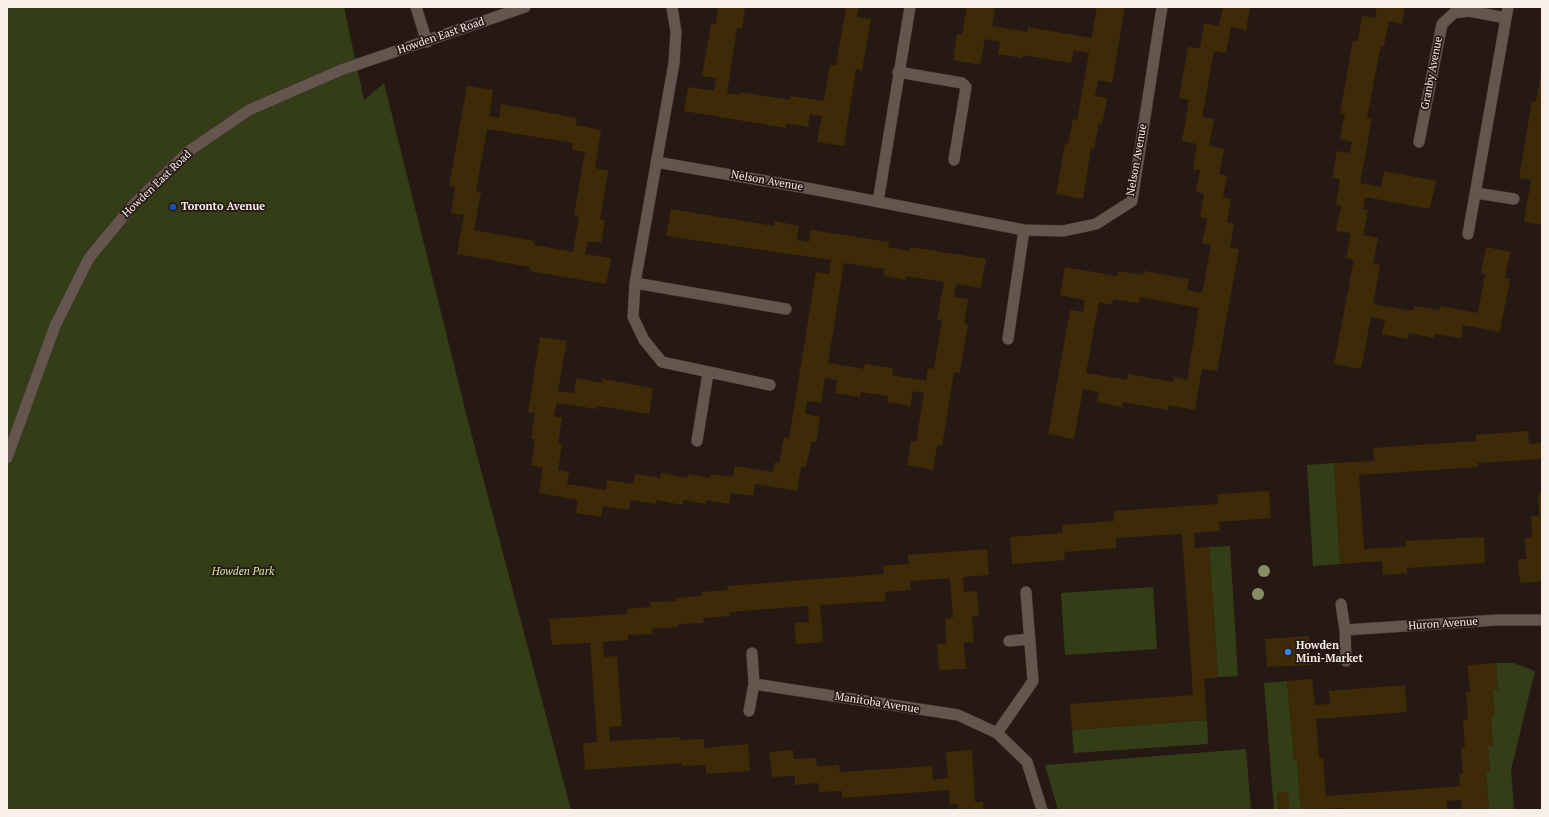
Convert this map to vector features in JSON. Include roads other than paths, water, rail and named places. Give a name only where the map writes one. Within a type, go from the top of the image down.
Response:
[{"type":"street","points":[[416,7],[427,42]]},
{"type":"street","name":"Howden East Road","points":[[7,458],[55,326],[89,258],[133,205],[189,151],[250,110],[341,70],[427,42],[525,7]]},
{"type":"street","points":[[672,7],[676,32],[674,63],[635,283],[633,317],[644,340],[662,362],[770,385]]},
{"type":"street","points":[[878,202],[898,72],[910,7]]},
{"type":"street","name":"Nelson Avenue","points":[[656,162],[1024,230],[1063,231],[1096,224],[1132,201],[1162,7]]},
{"type":"street","name":"Granby Avenue","points":[[1419,142],[1442,24],[1454,14],[1469,11],[1507,12],[1468,234]]},
{"type":"street","points":[[898,72],[962,83],[966,87],[954,160]]},
{"type":"street","points":[[1476,193],[1514,199]]},
{"type":"street","points":[[1008,339],[1024,230]]},
{"type":"street","points":[[635,283],[786,309]]},
{"type":"street","points":[[696,441],[708,373]]},
{"type":"street","points":[[997,733],[1033,681],[1026,592]]},
{"type":"street","points":[[1341,604],[1345,630],[1346,661]]},
{"type":"street","name":"Huron Avenue","points":[[1345,630],[1497,620],[1542,620]]},
{"type":"street","points":[[1009,641],[1030,639]]},
{"type":"street","points":[[749,711],[754,684],[752,653]]},
{"type":"street","name":"Manitoba Avenue","points":[[754,684],[958,715],[997,733],[1027,762],[1042,810]]},
{"type":"place","name":"Toronto Avenue","points":[[173,207]]},
{"type":"place","name":"Howden Mini-Market","points":[[1288,652]]},
{"type":"park label","name":"Howden Park","points":[[243,572]]}]
